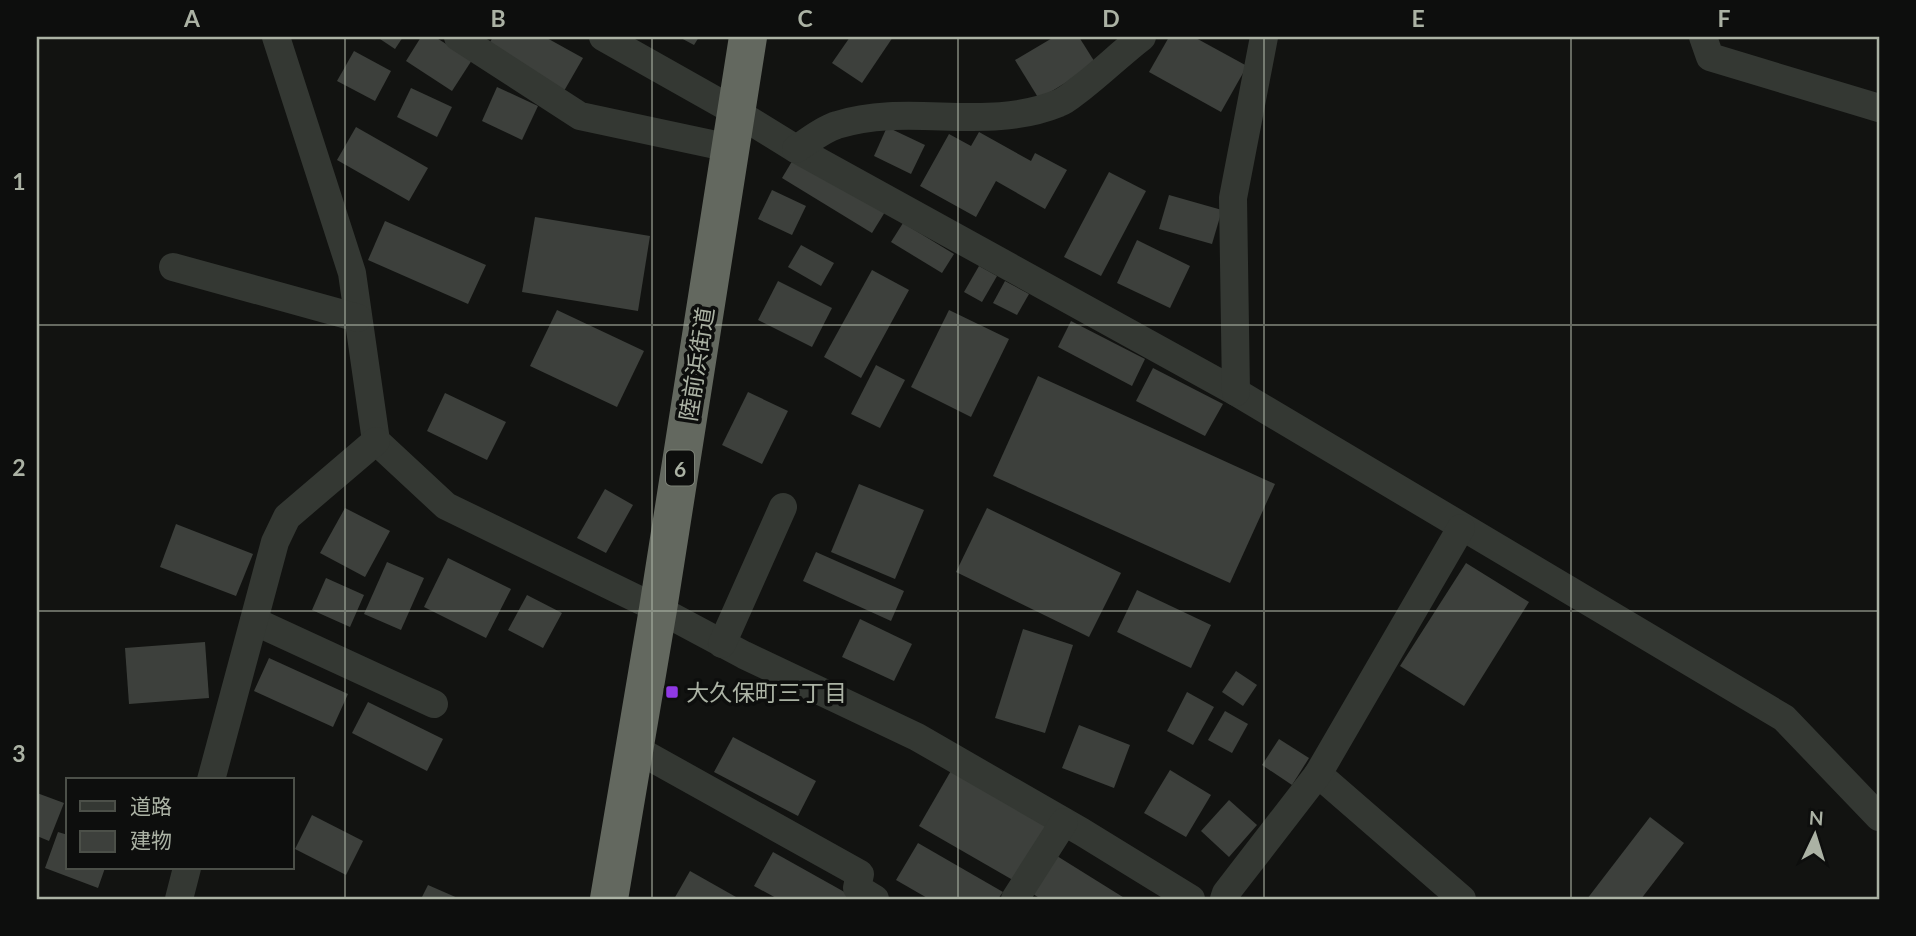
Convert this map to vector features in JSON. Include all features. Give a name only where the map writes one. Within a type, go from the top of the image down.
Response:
[{"type":"highway","name":"陸前浜街道","points":[[609,899],[658,609],[748,37]]},
{"type":"street","points":[[276,37],[352,273],[376,441],[446,506],[658,609],[722,644],[917,737],[1065,822],[1191,899]]},
{"type":"street","points":[[458,37],[580,116],[733,130],[796,149],[1236,392],[1784,718],[1879,817]]},
{"type":"street","points":[[603,37],[733,130]]},
{"type":"street","points":[[796,149],[836,125],[874,118],[911,116],[970,119],[1017,116],[1061,102],[1106,69],[1142,37]]},
{"type":"street","points":[[1236,392],[1233,198],[1264,37]]},
{"type":"street","points":[[1703,37],[1710,57],[1879,108]]},
{"type":"street","points":[[173,267],[358,318]]},
{"type":"street","points":[[212,778],[275,542],[287,517],[376,441]]},
{"type":"street","points":[[722,644],[783,507]]},
{"type":"street","points":[[1224,899],[1318,774],[1461,528]]},
{"type":"street","points":[[254,621],[434,704]]},
{"type":"street","points":[[634,748],[860,874],[857,888],[875,899]]},
{"type":"street","points":[[1318,774],[1462,899]]},
{"type":"street","points":[[1015,899],[1065,822]]},
{"type":"street","points":[[179,899],[186,870]]},
{"type":"building","points":[[377,37],[403,37],[395,49]]},
{"type":"building","points":[[421,37],[435,37],[472,60],[452,91],[406,61]]},
{"type":"building","points":[[493,37],[545,37],[583,58],[564,91],[487,47]]},
{"type":"building","points":[[679,37],[699,37],[694,45]]},
{"type":"building","points":[[850,37],[893,37],[862,83],[832,63]]},
{"type":"building","points":[[1054,37],[1079,37],[1096,64],[1039,99],[1015,60]]},
{"type":"building","points":[[1169,37],[1194,37],[1247,66],[1221,112],[1149,72]]},
{"type":"building","points":[[354,51],[391,71],[375,101],[337,81]]},
{"type":"building","points":[[497,87],[538,106],[522,140],[482,121]]},
{"type":"building","points":[[411,88],[452,107],[437,137],[397,117]]},
{"type":"building","points":[[356,127],[428,168],[409,201],[337,160]]},
{"type":"building","points":[[887,127],[925,145],[911,174],[874,156]]},
{"type":"building","points":[[979,132],[1031,161],[1035,153],[1067,170],[1045,209],[996,181],[976,217],[920,186],[949,134],[971,146]]},
{"type":"building","points":[[794,158],[885,212],[872,233],[782,178]]},
{"type":"building","points":[[1109,172],[1146,191],[1101,276],[1064,257]]},
{"type":"building","points":[[772,190],[806,206],[792,235],[758,219]]},
{"type":"building","points":[[1169,195],[1222,210],[1212,244],[1159,229]]},
{"type":"building","points":[[535,217],[650,236],[638,311],[522,292]]},
{"type":"building","points":[[385,221],[486,265],[468,304],[368,260]]},
{"type":"building","points":[[903,223],[954,254],[942,273],[891,242]]},
{"type":"building","points":[[1137,240],[1190,266],[1170,308],[1117,283]]},
{"type":"building","points":[[801,245],[834,263],[821,286],[788,267]]},
{"type":"building","points":[[979,266],[997,276],[982,302],[964,292]]},
{"type":"building","points":[[872,270],[909,290],[861,378],[824,357]]},
{"type":"building","points":[[778,281],[832,308],[812,347],[758,320]]},
{"type":"building","points":[[1005,281],[1029,294],[1017,315],[993,303]]},
{"type":"building","points":[[557,310],[644,351],[617,407],[530,366]]},
{"type":"building","points":[[949,310],[1009,339],[971,417],[911,387]]},
{"type":"building","points":[[1071,321],[1145,359],[1132,386],[1058,347]]},
{"type":"building","points":[[876,365],[905,380],[880,428],[851,414]]},
{"type":"building","points":[[1153,368],[1223,404],[1205,436],[1136,401]]},
{"type":"building","points":[[1038,376],[1275,484],[1230,583],[993,476]]},
{"type":"building","points":[[748,392],[788,411],[762,464],[722,445]]},
{"type":"building","points":[[445,393],[506,422],[487,460],[427,431]]},
{"type":"building","points":[[859,484],[924,510],[895,579],[831,552]]},
{"type":"building","points":[[605,489],[633,505],[606,553],[577,538]]},
{"type":"building","points":[[345,508],[390,531],[365,577],[320,553]]},
{"type":"building","points":[[987,508],[1121,573],[1089,637],[956,572]]},
{"type":"building","points":[[176,524],[253,554],[236,596],[160,567]]},
{"type":"building","points":[[816,552],[904,591],[891,621],[803,581]]},
{"type":"building","points":[[448,558],[511,589],[486,638],[424,607]]},
{"type":"building","points":[[387,562],[424,578],[401,630],[364,614]]},
{"type":"building","points":[[1466,563],[1529,602],[1464,706],[1400,666]]},
{"type":"building","points":[[326,578],[364,595],[350,627],[312,610]]},
{"type":"building","points":[[1137,590],[1211,625],[1191,668],[1117,632]]},
{"type":"building","points":[[527,595],[562,613],[543,648],[508,630]]},
{"type":"building","points":[[860,619],[912,644],[894,681],[842,657]]},
{"type":"building","points":[[1023,629],[1073,645],[1045,733],[995,718]]},
{"type":"building","points":[[205,642],[209,698],[129,704],[125,648]]},
{"type":"building","points":[[269,658],[348,694],[333,727],[254,691]]},
{"type":"building","points":[[1236,671],[1257,685],[1243,706],[1222,692]]},
{"type":"building","points":[[1187,692],[1214,707],[1193,745],[1167,731]]},
{"type":"building","points":[[368,702],[443,739],[427,771],[352,733]]},
{"type":"building","points":[[1225,711],[1248,724],[1232,753],[1208,740]]},
{"type":"building","points":[[1079,725],[1130,745],[1114,788],[1062,768]]},
{"type":"building","points":[[733,737],[816,781],[798,816],[714,772]]},
{"type":"building","points":[[1279,739],[1309,758],[1292,785],[1262,765]]},
{"type":"building","points":[[952,769],[1051,826],[1018,883],[919,826]]},
{"type":"building","points":[[1170,770],[1211,795],[1186,837],[1144,813]]},
{"type":"building","points":[[37,793],[64,803],[49,841],[37,836]]},
{"type":"building","points":[[1229,800],[1257,825],[1229,857],[1201,831]]},
{"type":"building","points":[[312,815],[363,841],[346,875],[295,849]]},
{"type":"building","points":[[1650,817],[1684,843],[1641,899],[1587,899]]},
{"type":"building","points":[[58,832],[66,834],[66,870],[104,870],[98,888],[45,868]]},
{"type":"building","points":[[918,843],[1003,892],[998,899],[929,899],[896,880]]},
{"type":"building","points":[[773,852],[857,899],[778,899],[754,886]]},
{"type":"building","points":[[1057,856],[1126,899],[1041,899],[1033,894]]},
{"type":"building","points":[[690,871],[736,897],[735,899],[674,899]]},
{"type":"building","points":[[428,885],[460,899],[421,899]]},
{"type":"place","name":"大久保町三丁目","points":[[672,692]]}]
